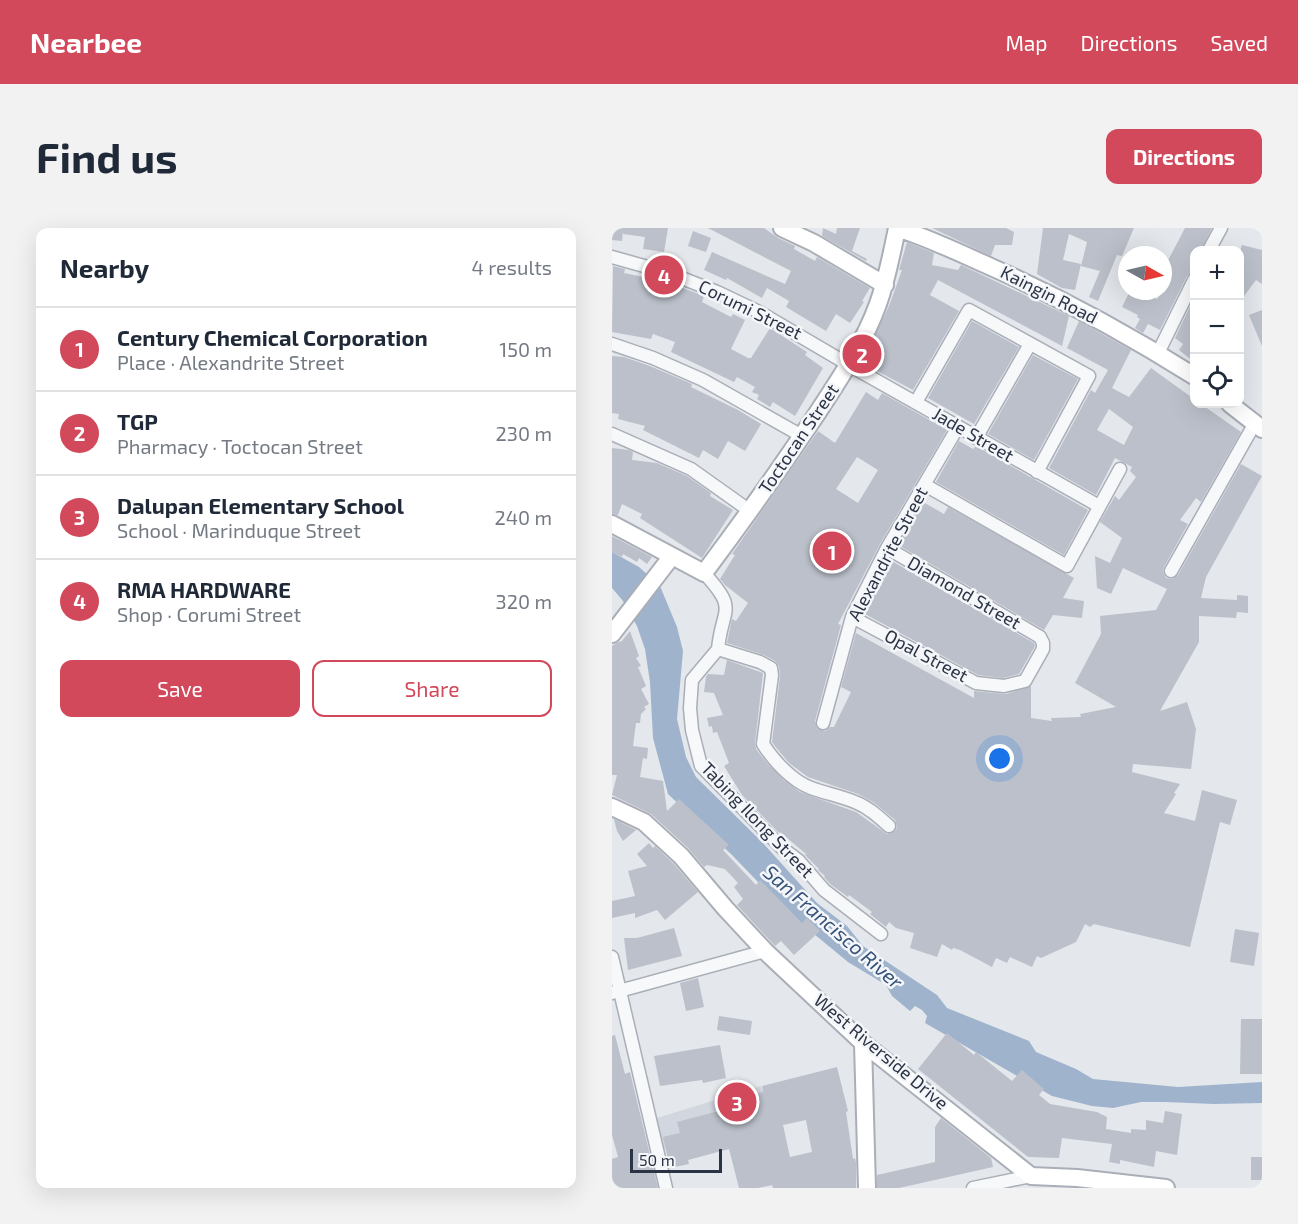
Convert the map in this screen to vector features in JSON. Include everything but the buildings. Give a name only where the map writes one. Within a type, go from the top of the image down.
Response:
[{"type":"street","points":[[782,228],[814,235],[885,285]]},
{"type":"street","name":"Toctocan Street","points":[[704,573],[802,436],[848,364],[869,326],[885,285],[897,228]]},
{"type":"street","name":"Kaingin Road","points":[[897,228],[935,241],[1028,283],[1158,353],[1190,373]]},
{"type":"street","points":[[1211,246],[1221,228]]},
{"type":"street","name":"Corumi Street","points":[[612,257],[669,273],[717,291],[769,317],[848,364]]},
{"type":"street","points":[[1158,353],[1190,288]]},
{"type":"street","points":[[916,402],[969,310],[1089,376],[1036,472]]},
{"type":"street","points":[[612,344],[653,358],[703,380],[802,436]]},
{"type":"street","points":[[976,438],[1030,344]]},
{"type":"street","name":"Jade Street","points":[[848,364],[1099,506]]},
{"type":"street","points":[[1172,571],[1258,426],[1235,408]]},
{"type":"street","name":"Alexandrite Street","points":[[823,723],[852,617],[887,549],[958,427]]},
{"type":"street","points":[[612,434],[691,470],[750,511]]},
{"type":"street","points":[[925,485],[1066,566],[1120,469]]},
{"type":"street","points":[[612,525],[704,573],[718,588],[726,603],[727,612],[718,650],[760,662],[771,669],[763,744],[778,762],[796,780],[806,786],[857,802],[889,826]]},
{"type":"street","name":"Diamond Street","points":[[887,549],[1040,638]]},
{"type":"street","points":[[612,634],[672,556]]},
{"type":"street","name":"Opal Street","points":[[852,617],[976,683],[1004,686],[1025,681],[1043,649],[1040,638]]},
{"type":"street","name":"Tabing Ilong Street","points":[[718,650],[692,680],[691,719],[695,747],[701,766],[782,848],[798,860],[824,890],[881,934]]},
{"type":"street","name":"West Riverside Drive","points":[[612,807],[644,822],[681,856],[765,951],[863,1043],[1031,1176]]},
{"type":"street","points":[[616,992],[765,951]]},
{"type":"street","points":[[612,957],[616,992],[666,1188]]},
{"type":"street","points":[[863,1043],[867,1188]]},
{"type":"street","points":[[973,1188],[1031,1176],[1087,1179],[1166,1188]]},
{"type":"shaded area","points":[[761,1086],[772,1135],[734,1129],[663,1149],[657,1118]]},
{"type":"water","name":"San Francisco River","points":[[612,552],[639,567],[660,586],[677,627],[683,651],[677,719],[686,757],[696,777],[762,842],[817,903],[847,926],[863,946],[937,995],[947,1008],[1029,1041],[1036,1052],[1093,1079],[1178,1087],[1262,1082],[1262,1103],[1141,1102],[1113,1108],[1092,1106],[1052,1096],[925,1023],[927,1016],[922,1010],[915,1006],[910,1011],[892,996],[886,985],[848,962],[785,910],[668,794],[653,738],[650,682],[645,649],[637,626],[623,601],[612,588]]},
{"type":"place","name":"RMA HARDWARE","points":[[664,275]]},
{"type":"place","name":"TGP","points":[[862,354]]},
{"type":"place","name":"Century Chemical Corporation","points":[[832,551]]},
{"type":"place","name":"Dalupan Elementary School","points":[[737,1102]]}]
